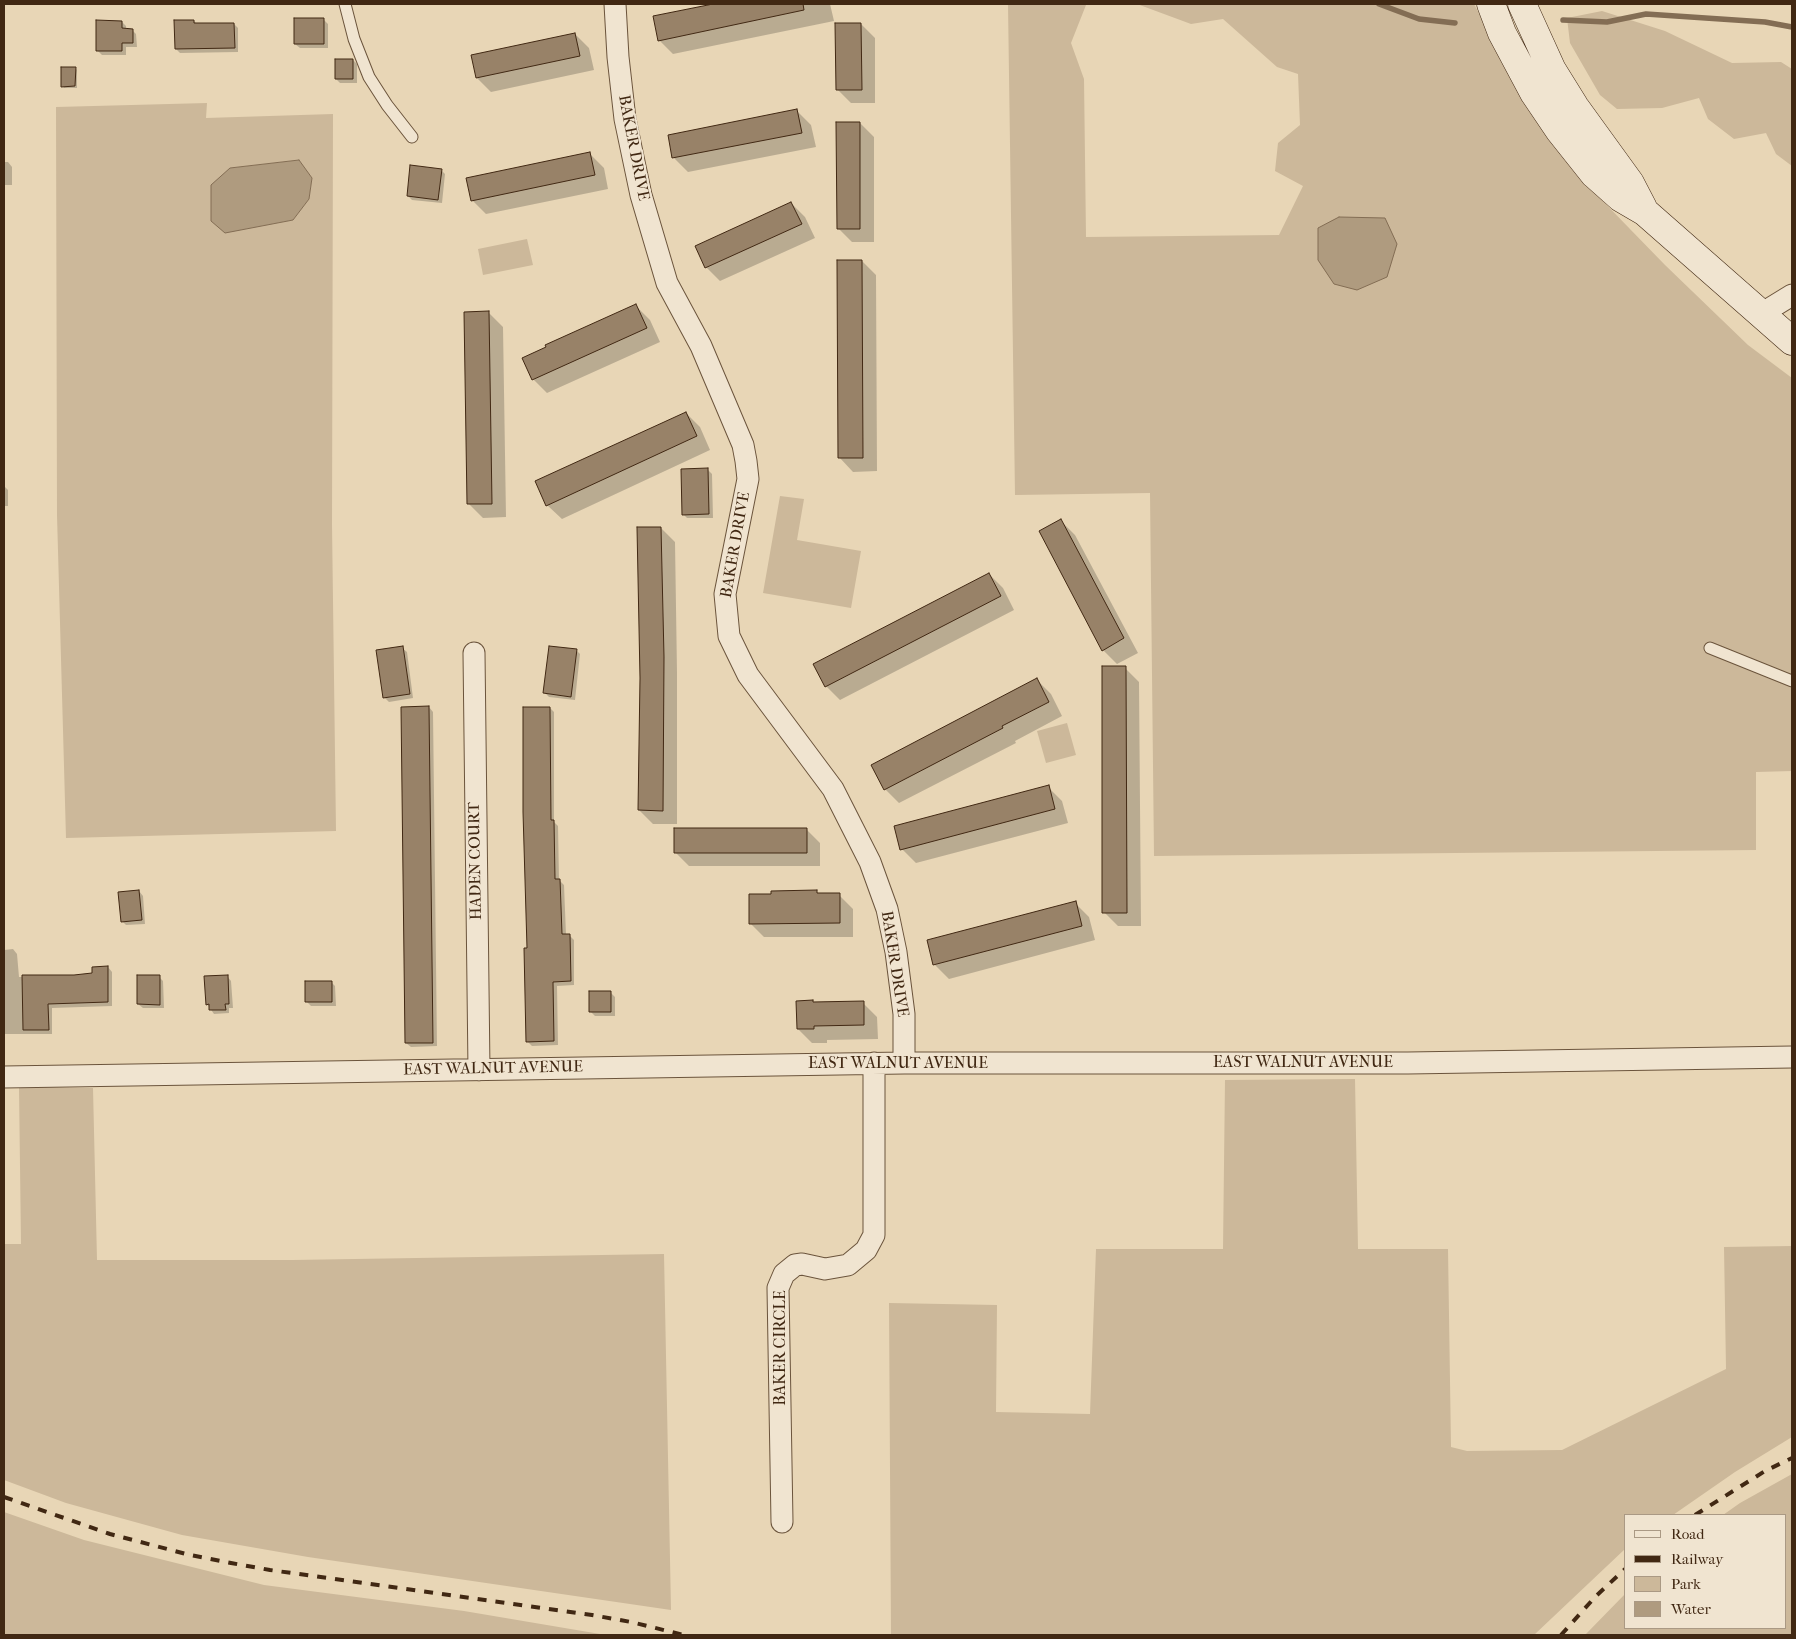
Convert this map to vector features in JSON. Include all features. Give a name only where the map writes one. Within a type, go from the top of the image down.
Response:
[{"type":"main road","points":[[1491,4],[1534,93],[1559,130],[1594,174],[1621,198],[1645,212],[1792,341]]},
{"type":"main road","points":[[1522,4],[1552,70],[1575,107],[1630,182],[1645,212]]},
{"type":"main road","points":[[1534,33],[1533,12],[1535,4]]},
{"type":"street","name":"BAKER DRIVE","points":[[615,4],[618,57],[625,119],[641,195],[667,283],[701,346],[743,445],[746,461],[748,479],[725,594],[729,636],[748,675],[833,789],[870,862],[887,909],[896,952],[904,1014],[904,1063]]},
{"type":"street","points":[[1761,314],[1792,295]]},
{"type":"street","name":"HADEN COURT","points":[[474,653],[479,1070]]},
{"type":"street","name":"EAST WALNUT AVENUE","points":[[4,1077],[904,1063],[1408,1063],[1792,1057]]},
{"type":"street","name":"BAKER CIRCLE","points":[[782,1522],[778,1288],[784,1274],[795,1265],[802,1264],[825,1269],[848,1264],[866,1250],[874,1235],[874,1064]]},
{"type":"lane","points":[[345,4],[354,39],[369,77],[412,137]]},
{"type":"lane","points":[[1710,648],[1792,681]]},
{"type":"green space","points":[[1008,4],[1093,4],[1086,5],[1071,43],[1084,79],[1086,237],[1279,235],[1303,186],[1275,171],[1278,143],[1300,125],[1298,74],[1277,67],[1223,19],[1191,24],[1137,4],[1474,4],[1494,42],[1594,192],[1665,265],[1748,345],[1792,378],[1792,771],[1756,772],[1756,850],[1154,856],[1150,493],[1015,495]]},
{"type":"green space","points":[[1602,11],[1665,31],[1732,63],[1781,62],[1792,69],[1792,166],[1776,154],[1766,133],[1734,139],[1708,119],[1699,98],[1662,108],[1617,109],[1600,95],[1570,43],[1567,18]]},
{"type":"green space","points":[[207,103],[206,118],[333,114],[332,524],[336,831],[66,838],[57,515],[56,107]],"holes":[[[298,160],[312,178],[309,199],[293,220],[225,232],[230,168]]]},
{"type":"green space","points":[[527,239],[533,265],[483,275],[478,249]]},
{"type":"green space","points":[[780,496],[804,499],[797,540],[861,551],[851,608],[763,593]]},
{"type":"green space","points":[[1067,723],[1076,755],[1046,763],[1037,731]]},
{"type":"green space","points":[[1355,1079],[1358,1249],[1448,1249],[1451,1447],[1467,1451],[1562,1450],[1726,1369],[1724,1247],[1792,1246],[1792,1437],[1735,1472],[1674,1514],[1624,1514],[1624,1550],[1534,1635],[891,1635],[889,1303],[997,1305],[996,1412],[1090,1414],[1096,1249],[1223,1249],[1225,1080]]},
{"type":"green space","points":[[19,1087],[93,1088],[97,1260],[293,1260],[664,1254],[671,1610],[308,1557],[182,1535],[66,1503],[4,1480],[4,1244],[21,1244]]},
{"type":"green space","points":[[1792,1474],[1792,1635],[1585,1635],[1624,1595],[1624,1629],[1786,1629],[1786,1514],[1724,1514],[1740,1503]]},
{"type":"green space","points":[[4,1512],[84,1540],[264,1585],[464,1611],[606,1635],[4,1635]]},
{"type":"water","points":[[299,160],[312,178],[309,199],[293,220],[225,233],[211,221],[211,185],[230,168]]},
{"type":"water","points":[[1339,217],[1385,218],[1397,244],[1387,277],[1357,290],[1334,284],[1318,260],[1318,228]]},
{"type":"building","points":[[713,4],[803,4],[804,10],[658,41],[653,16]]},
{"type":"building","points":[[294,18],[324,18],[324,44],[294,44]]},
{"type":"building","points":[[96,20],[122,21],[122,28],[133,29],[133,43],[122,43],[122,51],[96,51]]},
{"type":"building","points":[[174,20],[194,20],[194,23],[234,23],[235,48],[175,49]]},
{"type":"building","points":[[835,23],[861,23],[862,90],[836,90]]},
{"type":"building","points":[[575,33],[580,56],[476,78],[471,55]]},
{"type":"building","points":[[335,59],[353,59],[353,79],[335,79]]},
{"type":"building","points":[[61,67],[76,67],[75,86],[61,87]]},
{"type":"building","points":[[797,109],[802,133],[672,158],[668,135]]},
{"type":"building","points":[[836,122],[860,122],[860,229],[837,229]]},
{"type":"building","points":[[590,152],[595,175],[471,201],[466,178]]},
{"type":"building","points":[[410,165],[442,169],[438,200],[407,196]]},
{"type":"building","points":[[791,202],[802,224],[705,268],[695,246]]},
{"type":"building","points":[[837,260],[862,260],[863,458],[838,458]]},
{"type":"building","points":[[636,304],[647,328],[532,380],[522,358],[546,347],[545,345]]},
{"type":"building","points":[[489,311],[492,504],[467,504],[464,312]]},
{"type":"building","points":[[686,412],[697,436],[546,506],[535,481]]},
{"type":"building","points":[[708,468],[709,514],[682,515],[681,469]]},
{"type":"building","points":[[1061,519],[1124,638],[1102,651],[1039,531]]},
{"type":"building","points":[[637,527],[661,527],[664,657],[663,811],[638,810],[640,678]]},
{"type":"building","points":[[989,573],[1001,596],[825,687],[813,664]]},
{"type":"building","points":[[403,646],[410,694],[383,698],[376,650]]},
{"type":"building","points":[[549,646],[577,649],[571,697],[543,693]]},
{"type":"building","points":[[1102,666],[1126,666],[1127,913],[1102,913]]},
{"type":"building","points":[[1037,678],[1049,702],[884,790],[871,765]]},
{"type":"building","points":[[429,706],[433,1043],[405,1043],[401,707]]},
{"type":"building","points":[[523,707],[550,707],[551,820],[554,820],[555,879],[560,879],[562,934],[570,934],[571,981],[553,982],[554,1041],[526,1042],[524,948],[527,948],[523,812]]},
{"type":"building","points":[[1049,785],[1055,809],[900,850],[894,826]]},
{"type":"building","points":[[674,828],[807,828],[807,853],[674,853]]},
{"type":"building","points":[[139,890],[142,920],[121,922],[118,892]]},
{"type":"building","points":[[817,890],[817,893],[840,893],[840,923],[749,924],[749,894],[771,894],[771,891]]},
{"type":"building","points":[[1076,901],[1082,926],[933,965],[927,940]]},
{"type":"building","points":[[108,966],[108,1002],[48,1004],[49,1030],[23,1030],[22,975],[74,975],[92,973],[92,967]]},
{"type":"building","points":[[137,975],[160,975],[160,1005],[137,1004]]},
{"type":"building","points":[[228,975],[229,1004],[225,1004],[226,1010],[209,1010],[209,1004],[206,1005],[204,976]]},
{"type":"building","points":[[305,981],[332,981],[332,1002],[305,1002]]},
{"type":"building","points":[[589,991],[611,991],[611,1012],[589,1012]]},
{"type":"building","points":[[813,1000],[813,1002],[864,1001],[864,1025],[814,1026],[814,1029],[797,1029],[796,1001]]},
{"type":"waterway","points":[[1379,4],[1419,19],[1455,23]]},
{"type":"waterway","points":[[1563,20],[1607,22],[1646,14],[1765,22],[1792,27]]},
{"type":"railway","points":[[1697,1514],[1765,1471],[1792,1458]]},
{"type":"railway","points":[[4,1497],[110,1534],[190,1555],[270,1570],[592,1615],[684,1635]]},
{"type":"railway","points":[[1561,1635],[1596,1596],[1624,1570]]}]
